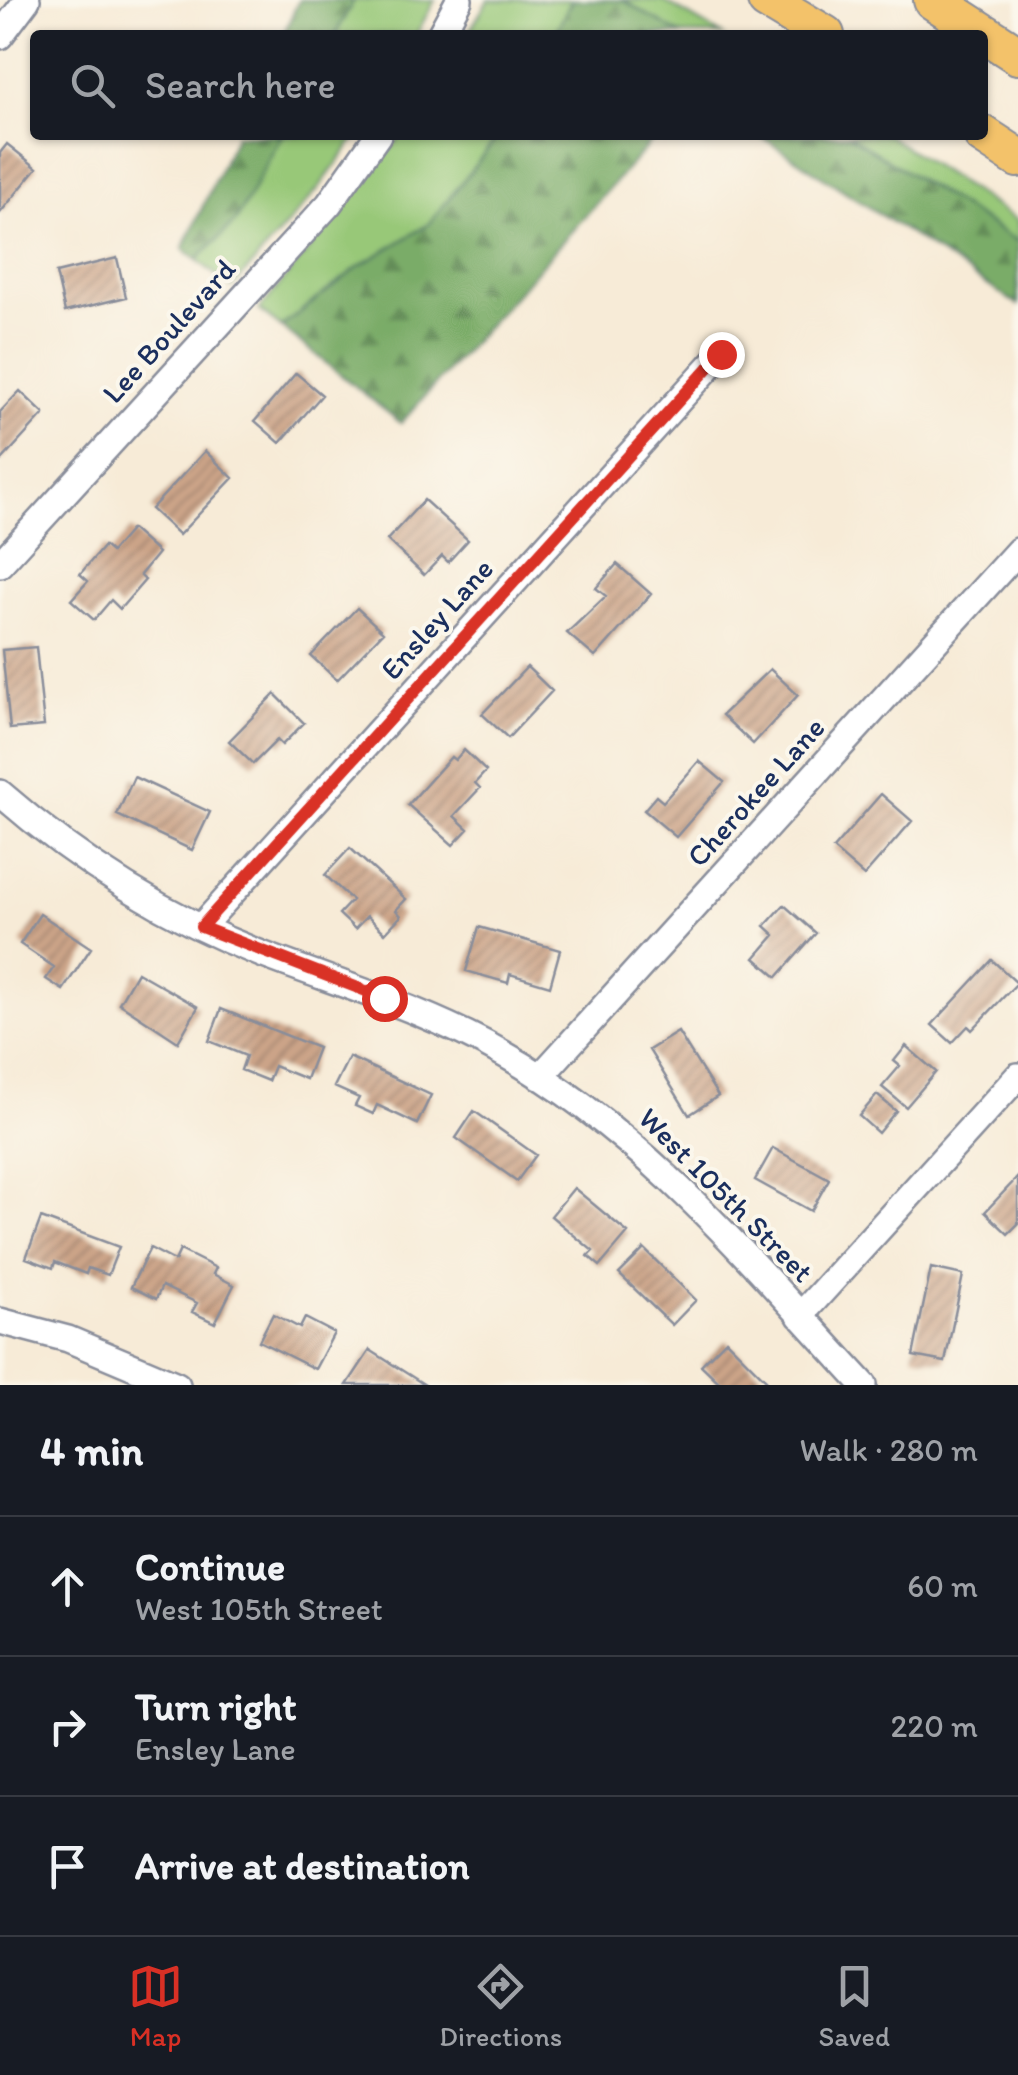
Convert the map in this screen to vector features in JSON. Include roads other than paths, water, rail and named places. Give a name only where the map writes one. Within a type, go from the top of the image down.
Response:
[{"type":"highway","points":[[767,0],[817,30]]},
{"type":"highway","points":[[933,0],[979,30]]},
{"type":"highway","points":[[988,36],[1018,55]]},
{"type":"highway","points":[[988,137],[1018,158]]},
{"type":"street","points":[[0,36],[26,0]]},
{"type":"street","points":[[443,30],[459,0]]},
{"type":"street","name":"Lee Boulevard","points":[[0,564],[328,204],[374,140]]},
{"type":"street","name":"Ensley Lane","points":[[201,927],[721,354]]},
{"type":"street","name":"Cherokee Lane","points":[[540,1077],[1018,551]]},
{"type":"street","name":"West 105th Street","points":[[0,793],[58,844],[120,885],[201,927],[438,1019],[540,1077],[623,1134],[660,1166],[864,1385]]},
{"type":"street","points":[[800,1316],[1018,1076]]},
{"type":"street","points":[[0,1321],[68,1339],[177,1385]]}]
